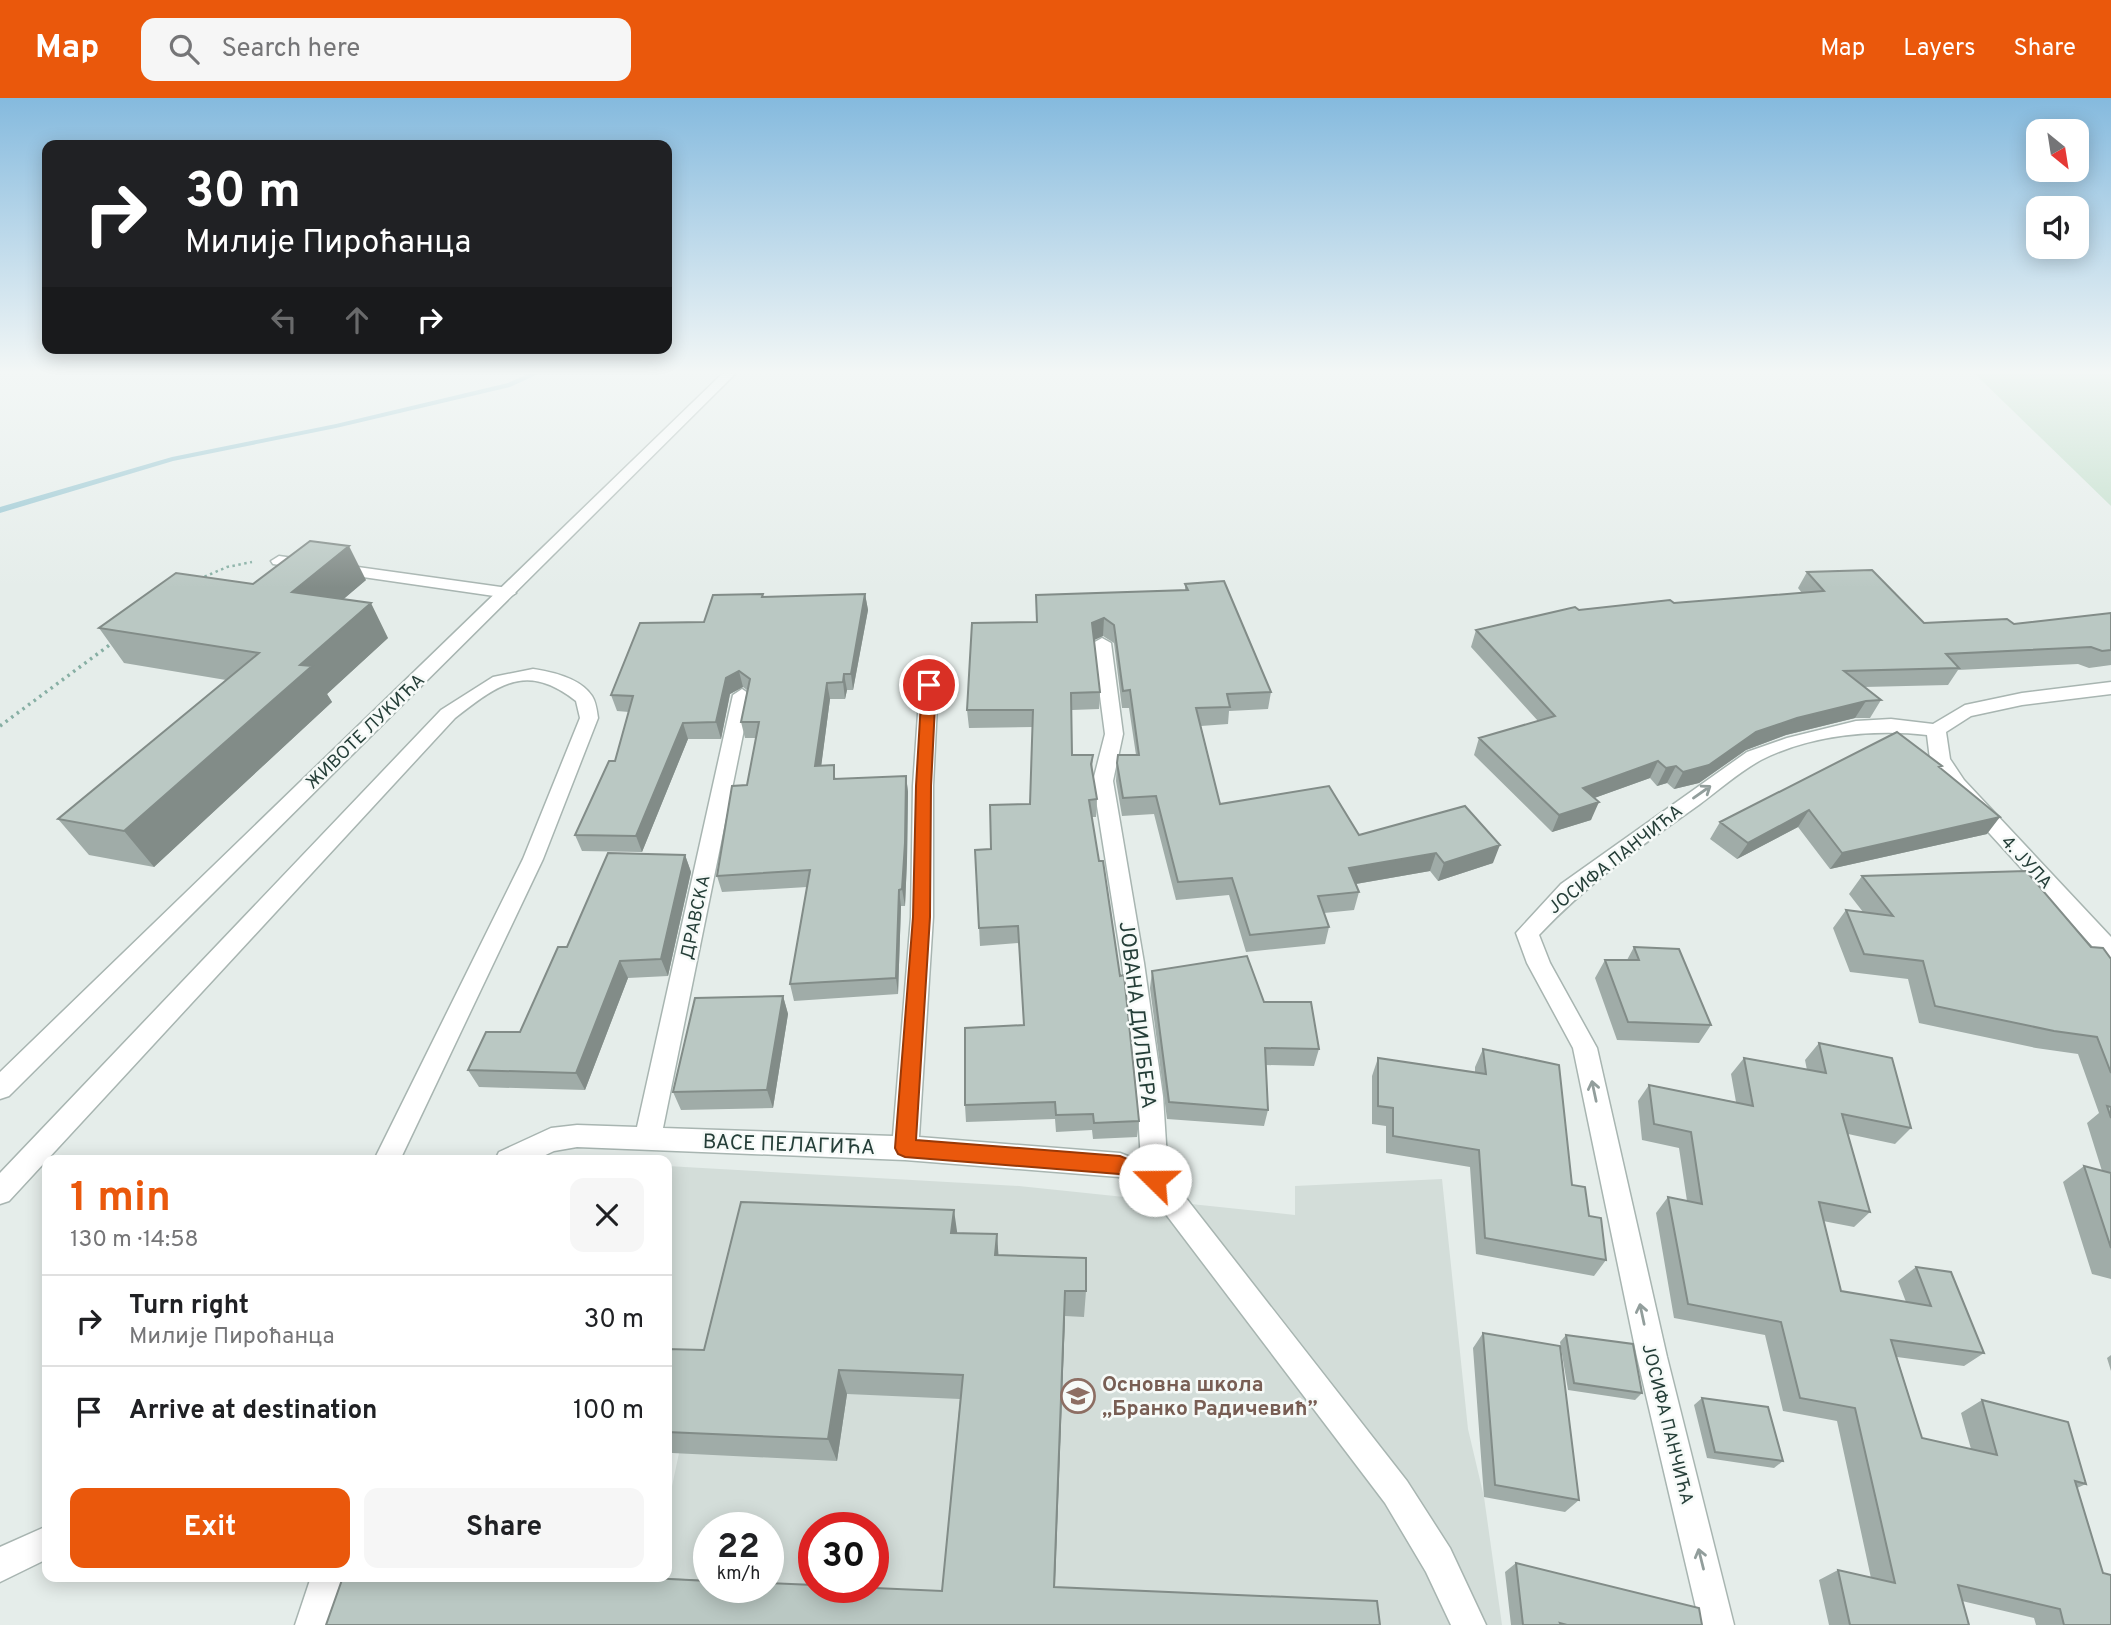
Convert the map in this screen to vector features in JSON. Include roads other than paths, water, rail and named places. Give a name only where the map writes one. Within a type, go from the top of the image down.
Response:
[{"type":"street","name":"ЖИВОТЕ ЛУКИЋА","points":[[0,1088],[658,445]]},
{"type":"street","points":[[279,561],[508,593]]},
{"type":"street","name":"ЈОВАНА ДИЛБЕРА","points":[[1102,643],[1114,734],[1103,781],[1133,963],[1150,1096],[1155,1180]]},
{"type":"street","points":[[0,1192],[448,714],[467,699],[507,678],[531,673],[556,677],[585,699],[589,718],[533,859],[389,1155]]},
{"type":"street","points":[[905,1148],[922,917],[923,786],[929,685]]},
{"type":"street","points":[[1936,730],[1965,710],[2022,699],[2111,688]]},
{"type":"street","name":"ДРАВСКА","points":[[647,1140],[742,695]]},
{"type":"street","name":"ЈОСИФА ПАНЧИЋА","points":[[1717,1625],[1651,1357],[1585,1048],[1571,1016],[1532,951],[1527,933],[1569,890],[1651,828],[1754,756],[1794,741],[1856,727],[1891,724],[1936,730]]},
{"type":"street","name":"4. ЈУЛА","points":[[1936,730],[1940,759],[1957,785],[2111,952]]},
{"type":"street","name":"ВАСЕ ПЕЛАГИЋА","points":[[519,1155],[551,1140],[577,1136],[905,1148],[1120,1165],[1155,1180]]},
{"type":"street","points":[[1155,1180],[1396,1492],[1438,1560],[1469,1625]]},
{"type":"street","points":[[0,1566],[42,1545]]},
{"type":"street","points":[[312,1625],[326,1582]]},
{"type":"waterway","points":[[0,510],[172,459],[240,445]]},
{"type":"place","name":"Основна школа „Бранко Радичевић”","points":[[1078,1396]]}]
